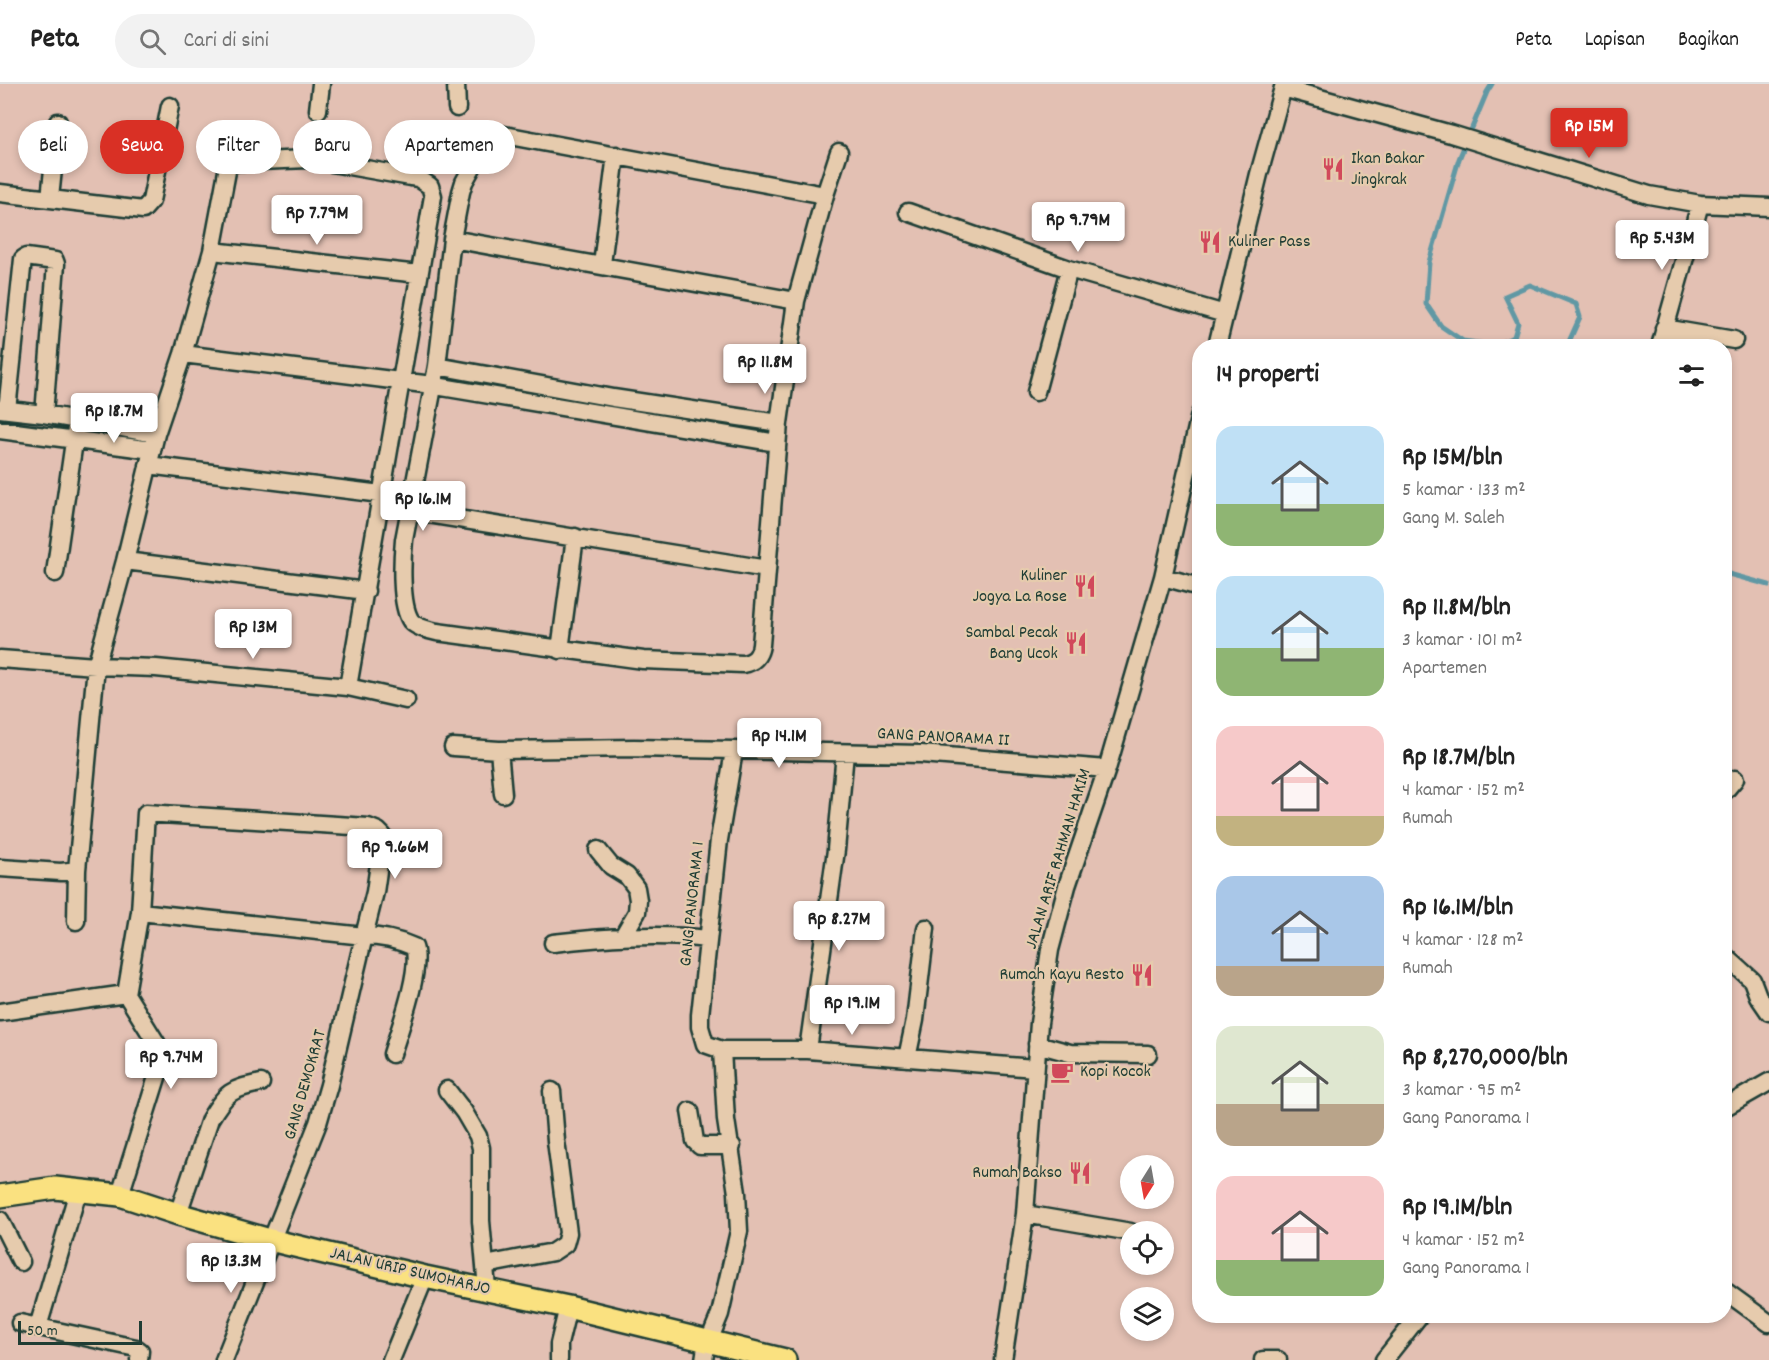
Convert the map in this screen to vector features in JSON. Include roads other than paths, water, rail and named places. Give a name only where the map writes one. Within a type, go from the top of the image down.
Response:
[{"type":"main road","name":"JALAN URIP SUMOHARJO","points":[[0,1196],[55,1188],[120,1195],[270,1240],[658,1328],[707,1347],[785,1360]]},
{"type":"street","points":[[318,110],[321,84]]},
{"type":"street","points":[[456,84],[457,108]]},
{"type":"street","points":[[1219,339],[1284,86],[1649,195],[1700,204],[1769,207]]},
{"type":"street","points":[[0,193],[143,210],[151,201],[170,106]]},
{"type":"street","points":[[348,687],[381,494],[416,383],[437,366],[452,239],[464,182],[474,164],[499,134],[825,195]]},
{"type":"street","points":[[76,921],[77,870],[96,666],[126,561],[152,449],[183,354],[212,251],[228,166],[237,162],[309,159],[418,178],[430,186],[434,196],[419,274],[409,511],[402,565],[404,594],[412,622],[437,632],[560,650],[690,663],[742,664],[751,662],[760,651],[779,423],[796,301],[839,152]]},
{"type":"street","points":[[602,264],[616,155]]},
{"type":"street","points":[[50,198],[53,174]]},
{"type":"street","points":[[1662,339],[1700,204]]},
{"type":"street","points":[[908,212],[1070,269],[1225,314]]},
{"type":"street","points":[[452,239],[602,264],[796,301]]},
{"type":"street","points":[[212,251],[419,274]]},
{"type":"street","points":[[44,414],[57,264],[55,261],[26,257],[23,259],[3,410],[44,414],[77,421],[152,449]]},
{"type":"street","points":[[1036,392],[1070,269]]},
{"type":"street","points":[[1664,328],[1728,339]]},
{"type":"street","points":[[183,354],[416,383],[777,443]]},
{"type":"street","points":[[437,366],[614,398],[779,423]]},
{"type":"street","points":[[55,573],[77,421]]},
{"type":"street","points":[[0,430],[152,449],[381,494]]},
{"type":"street","name":"JALAN ARIF RAHMAN HAKIM","points":[[1004,1360],[1025,1214],[1036,1044],[1050,950],[1067,886],[1107,769],[1163,578],[1192,449]]},
{"type":"street","points":[[409,511],[767,569]]},
{"type":"street","points":[[560,650],[574,537]]},
{"type":"street","points":[[126,561],[366,591]]},
{"type":"street","points":[[1163,578],[1192,585]]},
{"type":"street","points":[[0,659],[156,668],[348,687],[406,700]]},
{"type":"street","name":"GANG PANORAMA II","points":[[453,747],[499,750],[634,748],[921,754],[1107,769]]},
{"type":"street","points":[[499,750],[503,794]]},
{"type":"street","name":"GANG PANORAMA 1","points":[[722,1050],[705,1044],[700,1027],[719,840],[734,751]]},
{"type":"street","points":[[808,1050],[836,850],[845,753]]},
{"type":"street","name":"GANG DEMOKRAT","points":[[140,912],[146,813],[368,826],[378,831],[383,839],[375,892],[318,1123],[224,1360]]},
{"type":"street","points":[[598,850],[611,866],[627,876],[636,888],[637,912],[623,936]]},
{"type":"street","points":[[0,868],[61,872],[77,870]]},
{"type":"street","points":[[120,1195],[159,1071],[156,1044],[126,994],[140,912],[378,936],[414,948],[417,954],[417,964],[392,1054]]},
{"type":"street","points":[[907,1058],[915,1020],[926,928]]},
{"type":"street","points":[[553,943],[623,936],[682,936],[708,939]]},
{"type":"street","points":[[1732,962],[1769,991]]},
{"type":"street","points":[[1752,980],[1758,996],[1769,1012]]},
{"type":"street","points":[[0,1012],[126,994]]},
{"type":"street","points":[[1036,1044],[1070,1053],[1119,1056],[1148,1054]]},
{"type":"street","points":[[707,1347],[720,1314],[739,1230],[732,1146],[726,1120],[722,1050],[808,1050],[1035,1068]]},
{"type":"street","points":[[1732,1103],[1769,1082]]},
{"type":"street","points":[[178,1214],[210,1119],[216,1108],[225,1096],[237,1088],[261,1083]]},
{"type":"street","points":[[447,1090],[464,1112],[478,1136],[481,1148],[481,1221],[488,1289]]},
{"type":"street","points":[[485,1265],[553,1252],[565,1244],[568,1233],[552,1091]]},
{"type":"street","points":[[690,1111],[695,1141],[700,1146],[732,1146]]},
{"type":"street","points":[[38,1327],[78,1191]]},
{"type":"street","points":[[1025,1214],[1120,1230]]},
{"type":"street","points":[[0,1220],[21,1262]]},
{"type":"street","points":[[391,1360],[425,1277]]},
{"type":"street","points":[[1732,1296],[1769,1323]]},
{"type":"street","points":[[559,1360],[559,1344],[568,1307]]},
{"type":"street","points":[[20,1323],[136,1348],[140,1351],[139,1360]]},
{"type":"street","points":[[1384,1360],[1413,1323]]},
{"type":"street","points":[[1263,1360],[1278,1360]]},
{"type":"waterway","points":[[1460,339],[1441,326],[1426,304],[1429,262],[1459,159],[1492,84]]},
{"type":"waterway","points":[[1509,339],[1514,337],[1518,323],[1505,296],[1530,285],[1576,304],[1580,317],[1570,339]]},
{"type":"waterway","points":[[1732,575],[1769,585]]},
{"type":"place","name":"Ikan Bakar Jingkrak","points":[[1333,169]]},
{"type":"place","name":"Kuliner Pass","points":[[1210,242]]},
{"type":"place","name":"Kuliner Jogya La Rose","points":[[1085,586]]},
{"type":"place","name":"Sambal Pecak Bang Ucok","points":[[1076,643]]},
{"type":"place","name":"Rumah Kayu Resto","points":[[1142,975]]},
{"type":"place","name":"Kopi Kocok","points":[[1062,1072]]},
{"type":"place","name":"Rumah Bakso","points":[[1080,1173]]}]
